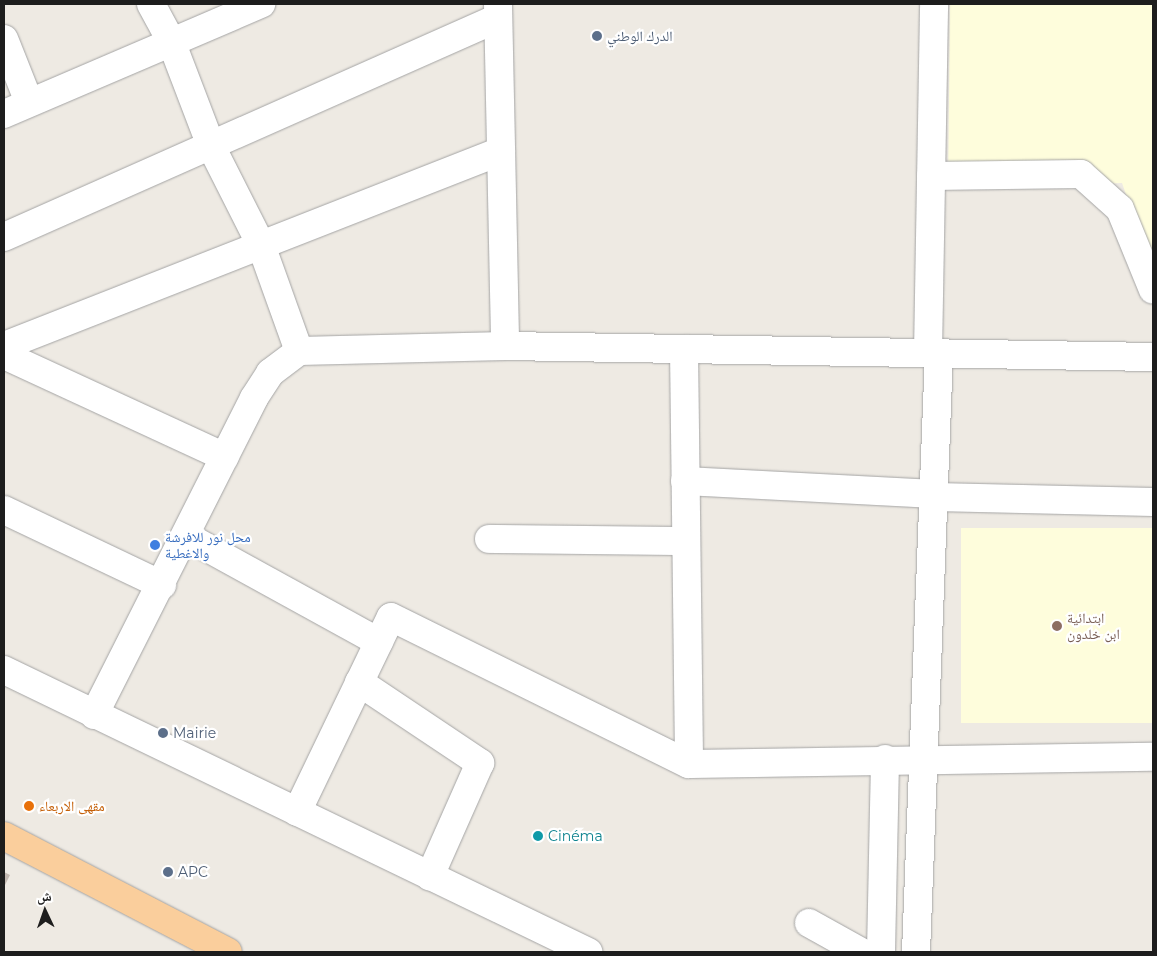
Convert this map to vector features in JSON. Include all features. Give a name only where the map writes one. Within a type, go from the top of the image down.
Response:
[{"type":"main road","points":[[4,836],[228,952]]},
{"type":"street","points":[[151,4],[170,41],[211,146],[261,245],[299,351]]},
{"type":"street","points":[[4,114],[170,41],[261,4]]},
{"type":"street","points":[[916,952],[926,758],[935,496],[931,176],[934,4]]},
{"type":"street","points":[[4,237],[211,146],[498,11],[505,346]]},
{"type":"street","points":[[4,39],[29,102]]},
{"type":"street","points":[[4,346],[501,151]]},
{"type":"street","points":[[931,176],[1081,174],[1120,209],[1153,290]]},
{"type":"street","points":[[94,715],[162,585],[225,457],[270,373],[299,351],[505,346],[1153,356]]},
{"type":"street","points":[[684,349],[688,764]]},
{"type":"street","points":[[4,355],[225,457]]},
{"type":"street","points":[[685,480],[935,496],[1153,502]]},
{"type":"street","points":[[4,510],[162,585]]},
{"type":"street","points":[[186,536],[378,642]]},
{"type":"street","points":[[489,539],[686,541]]},
{"type":"street","points":[[297,812],[391,618],[688,764],[926,758],[1153,757]]},
{"type":"street","points":[[4,670],[588,952]]},
{"type":"street","points":[[359,682],[480,763],[430,876]]},
{"type":"street","points":[[880,952],[885,759]]},
{"type":"street","points":[[809,922],[861,952]]},
{"type":"shaded area","points":[[950,4],[1153,4],[1153,273],[1122,183],[948,189]]},
{"type":"shaded area","name":"ابتدائية ابن خلدون","points":[[961,528],[1153,528],[1153,723],[961,723]]},
{"type":"building","points":[[4,872],[10,875],[4,887]]},
{"type":"place","name":"الدرك الوطني","points":[[597,36]]},
{"type":"place","name":"محل نور للافرشة والاغطية","points":[[155,545]]},
{"type":"place","name":"ابتدائية ابن خلدون","points":[[1057,626]]},
{"type":"place","name":"Mairie","points":[[163,733]]},
{"type":"place","name":"مقهى الاربعاء","points":[[29,806]]},
{"type":"place","name":"Cinéma","points":[[538,836]]},
{"type":"place","name":"APC","points":[[168,872]]}]
